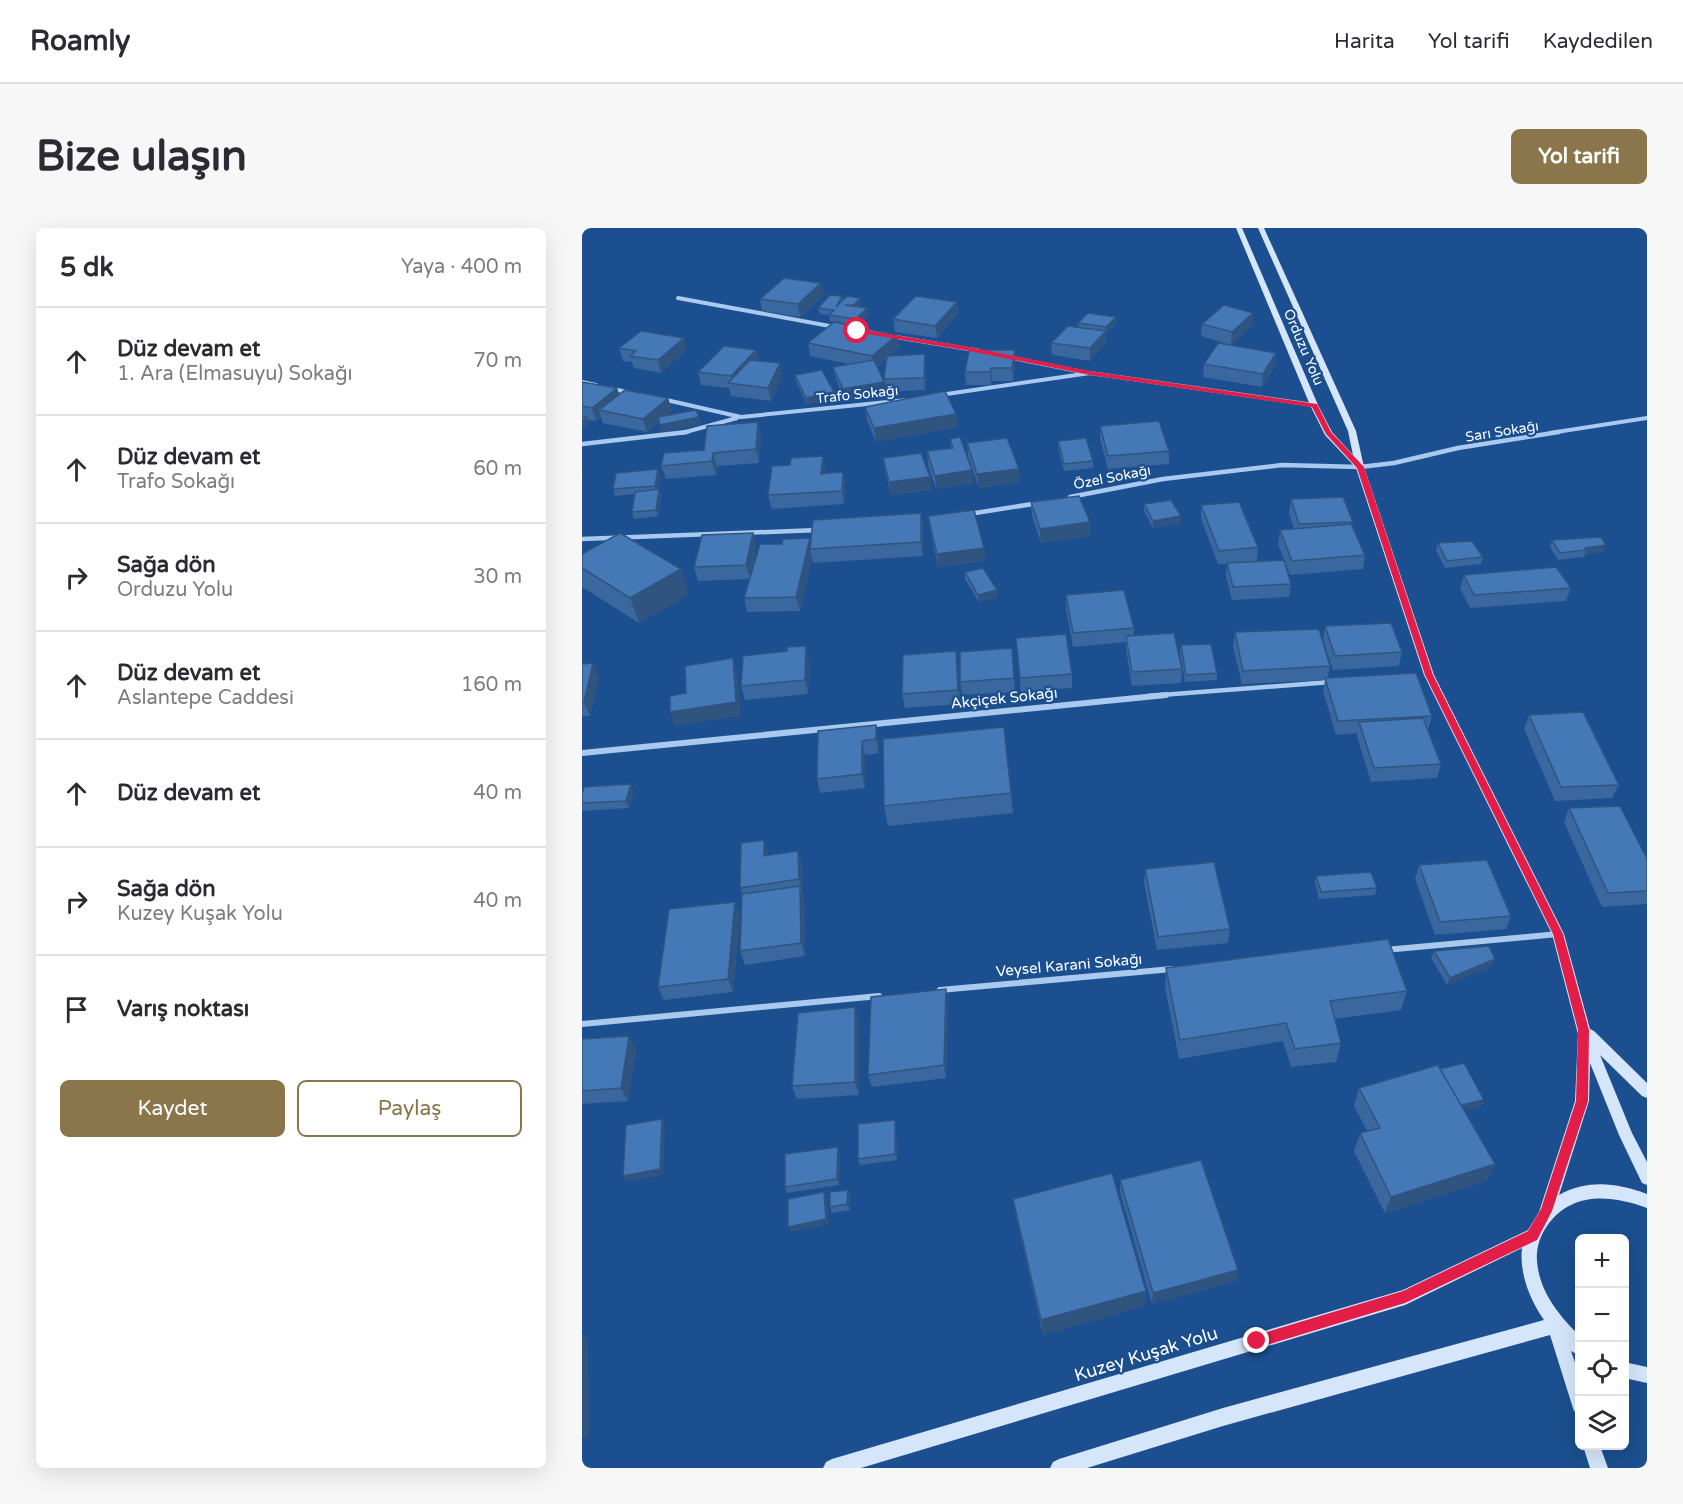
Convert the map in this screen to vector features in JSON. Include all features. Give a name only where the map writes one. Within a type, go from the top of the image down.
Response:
[{"type":"street","name":"Orduzu Yolu","points":[[1239,228],[1328,433],[1360,467]]},
{"type":"street","points":[[1261,228],[1352,431],[1360,467],[1423,675],[1558,934],[1583,1030],[1626,1135],[1647,1178]]},
{"type":"street","points":[[678,298],[846,329]]},
{"type":"street","points":[[881,335],[986,352]]},
{"type":"street","points":[[998,355],[1090,373],[1314,405]]},
{"type":"street","points":[[1050,379],[1065,368]]},
{"type":"street","points":[[933,396],[1090,373]]},
{"type":"street","points":[[582,382],[638,394]]},
{"type":"street","name":"Trafo Sokağı","points":[[660,399],[741,417],[910,399]]},
{"type":"street","points":[[582,444],[680,434],[741,417]]},
{"type":"street","name":"Sarı Sokağı","points":[[1360,467],[1394,463],[1458,448],[1647,418]]},
{"type":"street","name":"Özel Sokağı","points":[[1063,499],[1163,479],[1282,465],[1360,467]]},
{"type":"street","points":[[961,515],[1041,503]]},
{"type":"street","points":[[582,539],[820,530]]},
{"type":"street","name":"Akçiçek Sokağı","points":[[582,753],[1152,696],[1337,682]]},
{"type":"street","points":[[1380,951],[1558,934]]},
{"type":"street","name":"Veysel Karani Sokağı","points":[[928,992],[1178,969]]},
{"type":"street","points":[[582,1024],[892,995]]},
{"type":"street","points":[[1583,1030],[1647,1092]]},
{"type":"street","points":[[1577,1396],[1555,1325],[1538,1297],[1529,1265],[1533,1235],[1546,1211],[1582,1101],[1583,1030]]},
{"type":"street","points":[[1546,1211],[1569,1196],[1598,1190],[1630,1194],[1647,1201]]},
{"type":"street","name":"Kuzey Kuşak Yolu","points":[[831,1468],[1405,1297],[1533,1235]]},
{"type":"street","points":[[1555,1325],[1575,1343]]},
{"type":"street","points":[[1059,1468],[1223,1417],[1555,1325]]},
{"type":"street","points":[[1629,1371],[1647,1375]]},
{"type":"street","points":[[1593,1450],[1599,1468]]},
{"type":"building","points":[[784,278],[821,283],[798,304],[760,299]]},
{"type":"building","points":[[830,295],[842,296],[836,307],[847,296],[860,298],[854,305],[845,305],[867,308],[856,319],[829,315],[834,310],[818,308]]},
{"type":"building","points":[[916,296],[957,302],[935,326],[893,319]]},
{"type":"building","points":[[1224,305],[1253,313],[1232,332],[1202,324]]},
{"type":"building","points":[[1088,313],[1116,317],[1106,327],[1078,323]]},
{"type":"building","points":[[834,322],[897,335],[872,356],[808,343]]},
{"type":"building","points":[[1068,326],[1106,331],[1090,348],[1051,343]]},
{"type":"building","points":[[641,331],[684,338],[658,360],[630,356],[636,351],[619,348]]},
{"type":"building","points":[[1218,343],[1276,353],[1263,374],[1204,364]]},
{"type":"building","points":[[724,346],[756,350],[731,376],[698,372]]},
{"type":"building","points":[[969,350],[1015,350],[1012,368],[991,368],[990,372],[965,372]]},
{"type":"building","points":[[925,354],[924,378],[884,379],[887,356]]},
{"type":"building","points":[[750,360],[780,363],[768,388],[728,383]]},
{"type":"building","points":[[874,360],[884,382],[843,389],[833,367]]},
{"type":"building","points":[[822,370],[834,392],[806,398],[795,375]]},
{"type":"building","points":[[582,382],[617,388],[592,408],[582,406]]},
{"type":"building","points":[[625,390],[668,398],[643,419],[599,410]]},
{"type":"building","points":[[945,391],[956,414],[874,428],[865,407]]},
{"type":"building","points":[[696,410],[699,417],[660,425],[658,417]]},
{"type":"building","points":[[1159,421],[1169,451],[1108,456],[1100,426]]},
{"type":"building","points":[[758,422],[756,449],[713,453],[712,461],[661,466],[664,453],[704,450],[707,426]]},
{"type":"building","points":[[960,437],[972,470],[935,476],[927,451],[953,448],[950,439]]},
{"type":"building","points":[[1007,438],[1019,469],[977,474],[967,443]]},
{"type":"building","points":[[1086,438],[1093,461],[1064,464],[1058,441]]},
{"type":"building","points":[[921,453],[930,477],[889,482],[883,458]]},
{"type":"building","points":[[823,456],[821,474],[843,472],[842,491],[768,495],[772,466],[790,465],[791,458]]},
{"type":"building","points":[[658,469],[655,486],[613,489],[616,473]]},
{"type":"building","points":[[659,489],[656,510],[632,512],[635,492]]},
{"type":"building","points":[[1079,496],[1090,522],[1040,529],[1031,502]]},
{"type":"building","points":[[1343,497],[1353,522],[1299,524],[1291,499]]},
{"type":"building","points":[[1171,500],[1181,516],[1153,521],[1144,504]]},
{"type":"building","points":[[1239,502],[1258,547],[1219,551],[1201,505]]},
{"type":"building","points":[[974,510],[984,548],[937,554],[928,516]]},
{"type":"building","points":[[921,513],[921,542],[810,549],[813,520]]},
{"type":"building","points":[[1351,524],[1365,555],[1292,561],[1280,530]]},
{"type":"building","points":[[620,533],[681,569],[630,598],[582,568],[582,554]]},
{"type":"building","points":[[753,533],[746,565],[694,567],[702,535]]},
{"type":"building","points":[[1601,537],[1606,545],[1560,553],[1552,540]]},
{"type":"building","points":[[810,538],[796,597],[744,598],[760,544],[782,544],[783,539]]},
{"type":"building","points":[[1472,541],[1483,557],[1447,561],[1438,543]]},
{"type":"building","points":[[1284,560],[1291,584],[1233,587],[1227,563]]},
{"type":"building","points":[[1556,567],[1571,588],[1474,595],[1464,575]]},
{"type":"building","points":[[983,568],[997,590],[978,595],[965,572]]},
{"type":"building","points":[[1124,590],[1134,628],[1073,633],[1066,595]]},
{"type":"building","points":[[1391,623],[1402,652],[1335,656],[1325,626]]},
{"type":"building","points":[[1319,629],[1330,666],[1243,671],[1235,632]]},
{"type":"building","points":[[1174,633],[1182,669],[1132,672],[1126,636]]},
{"type":"building","points":[[1066,634],[1072,674],[1020,678],[1016,638]]},
{"type":"building","points":[[1211,644],[1217,673],[1186,675],[1181,645]]},
{"type":"building","points":[[806,646],[805,680],[741,686],[743,656],[787,651],[787,647]]},
{"type":"building","points":[[1012,648],[1014,678],[960,682],[960,652]]},
{"type":"building","points":[[956,651],[958,690],[902,694],[903,655]]},
{"type":"building","points":[[733,658],[736,702],[670,712],[670,696],[686,693],[685,666]]},
{"type":"building","points":[[593,663],[584,702],[582,702],[582,664]]},
{"type":"building","points":[[1416,673],[1432,716],[1338,721],[1325,678]]},
{"type":"building","points":[[1583,712],[1619,785],[1561,787],[1529,715]]},
{"type":"building","points":[[1423,718],[1441,764],[1374,768],[1359,722]]},
{"type":"building","points":[[876,725],[876,739],[862,741],[862,774],[817,779],[818,731]]},
{"type":"building","points":[[1004,727],[1011,793],[884,806],[883,739]]},
{"type":"building","points":[[631,784],[626,801],[582,803],[584,787]]},
{"type":"building","points":[[1620,806],[1647,859],[1647,891],[1608,893],[1569,808]]},
{"type":"building","points":[[764,840],[764,856],[798,851],[799,879],[740,888],[741,843]]},
{"type":"building","points":[[1487,860],[1511,916],[1440,922],[1419,865]]},
{"type":"building","points":[[1214,862],[1230,929],[1158,937],[1145,869]]},
{"type":"building","points":[[1371,872],[1377,888],[1321,892],[1316,876]]},
{"type":"building","points":[[800,886],[801,943],[740,951],[742,894]]},
{"type":"building","points":[[735,902],[728,979],[658,987],[669,909]]},
{"type":"building","points":[[1388,939],[1407,991],[1330,1001],[1341,1043],[1295,1049],[1286,1023],[1180,1040],[1166,968]]},
{"type":"building","points":[[1489,946],[1495,959],[1450,978],[1434,951]]},
{"type":"building","points":[[946,989],[944,1065],[868,1075],[871,997]]},
{"type":"building","points":[[855,1007],[855,1082],[792,1086],[798,1013]]},
{"type":"building","points":[[629,1036],[621,1088],[582,1091],[582,1039]]},
{"type":"building","points":[[1464,1063],[1484,1100],[1461,1105],[1440,1069]]},
{"type":"building","points":[[1438,1065],[1495,1164],[1391,1197],[1360,1133],[1380,1128],[1359,1088]]},
{"type":"building","points":[[662,1119],[660,1169],[623,1176],[626,1125]]},
{"type":"building","points":[[895,1120],[895,1154],[858,1159],[858,1124]]},
{"type":"building","points":[[838,1147],[837,1179],[785,1187],[785,1154]]},
{"type":"building","points":[[1201,1160],[1238,1270],[1153,1293],[1120,1180]]},
{"type":"building","points":[[1112,1173],[1146,1291],[1041,1320],[1013,1199]]},
{"type":"building","points":[[848,1190],[847,1204],[830,1207],[830,1192]]},
{"type":"building","points":[[824,1192],[826,1219],[788,1227],[788,1199]]},
{"type":"route","points":[[857,331],[964,348],[1090,373],[1314,405],[1328,433],[1360,467],[1429,675],[1558,934],[1583,1030],[1582,1101],[1546,1211],[1533,1235],[1405,1297],[1257,1341]]}]
